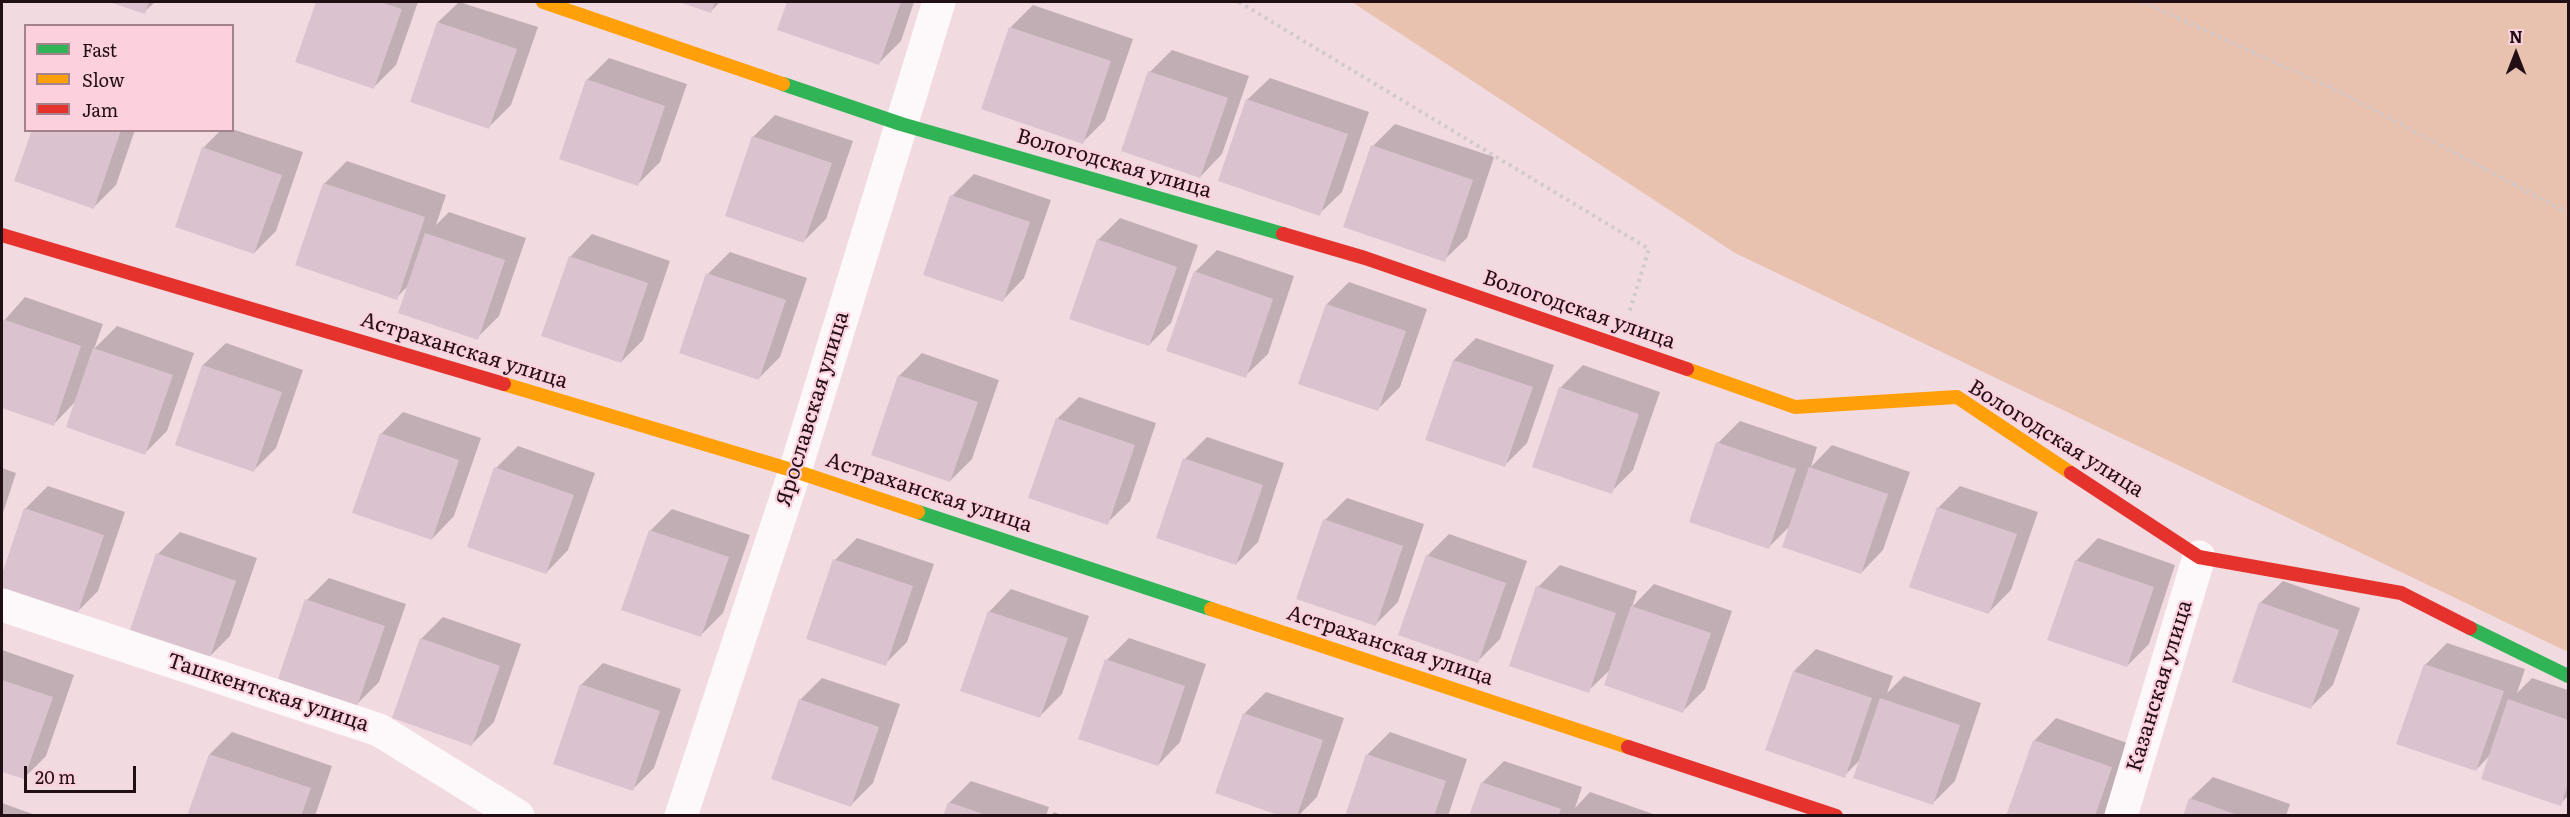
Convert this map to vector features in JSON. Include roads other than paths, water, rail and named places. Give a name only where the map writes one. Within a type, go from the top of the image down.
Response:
[{"type":"street","name":"Вологодская улица","points":[[543,2],[901,124],[1365,258],[1795,407],[1957,397],[2199,557],[2401,593],[2568,676]]},
{"type":"street","name":"Ярославская улица","points":[[681,816],[795,471],[939,2]]},
{"type":"street","name":"Астраханская улица","points":[[2,235],[795,471],[1836,816]]},
{"type":"street","name":"Казанская улица","points":[[2121,816],[2199,557]]},
{"type":"street","name":"Ташкентская улица","points":[[2,605],[379,730],[518,816]]}]
